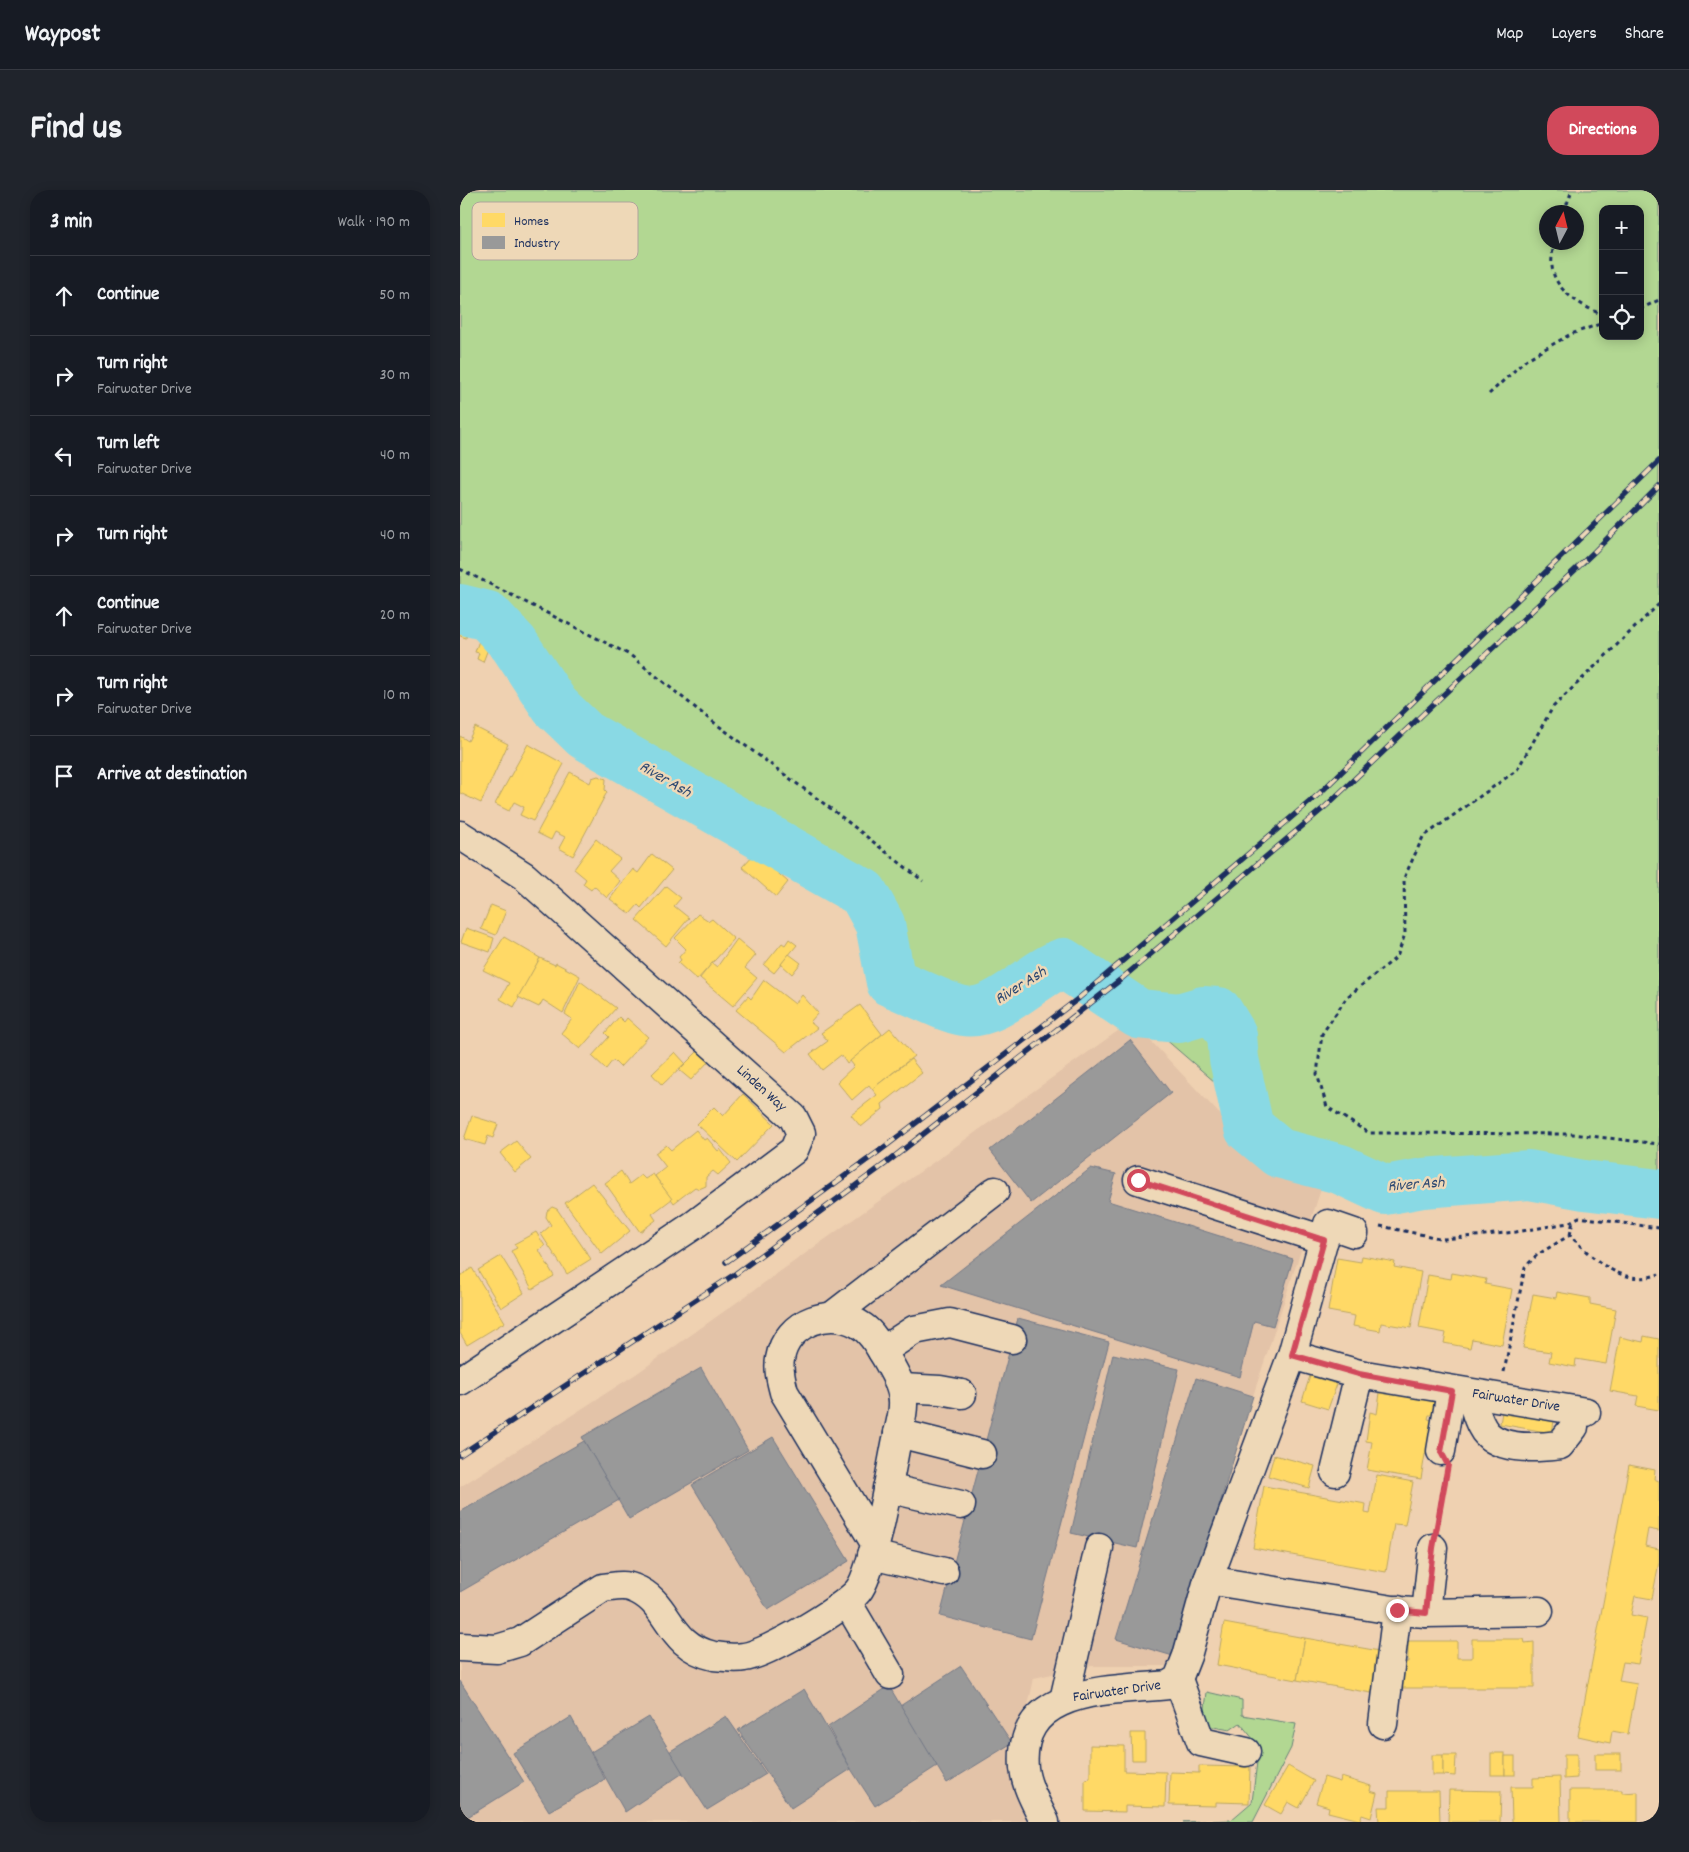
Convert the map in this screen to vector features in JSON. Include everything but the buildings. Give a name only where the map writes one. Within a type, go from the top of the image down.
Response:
[{"type":"street","name":"Linden Way","points":[[460,835],[524,876],[793,1117],[801,1133],[794,1150],[694,1225],[460,1381]]},
{"type":"street","points":[[1138,1180],[1324,1240]]},
{"type":"street","points":[[832,1316],[995,1191]]},
{"type":"street","name":"Fairwater Drive","points":[[1044,1822],[1029,1787],[1024,1769],[1025,1750],[1030,1730],[1041,1714],[1064,1700],[1082,1694],[1168,1685],[1178,1679],[1187,1656],[1208,1580],[1292,1355],[1328,1224],[1354,1233]]},
{"type":"street","points":[[460,1647],[497,1649],[520,1642],[603,1588],[618,1586],[632,1587],[653,1600],[681,1640],[699,1652],[722,1657],[744,1657],[766,1651],[847,1602],[859,1590],[873,1549],[903,1406],[902,1388],[875,1338],[863,1327],[848,1319],[832,1316],[814,1319],[799,1328],[787,1341],[780,1357],[779,1375],[784,1392],[873,1549],[944,1572]]},
{"type":"street","points":[[882,1351],[914,1330],[950,1323],[1012,1338]]},
{"type":"street","name":"Fairwater Drive","points":[[1292,1355],[1359,1374],[1499,1398],[1580,1419],[1560,1446],[1537,1447],[1496,1442],[1482,1428],[1461,1392]]},
{"type":"street","points":[[1335,1472],[1359,1374]]},
{"type":"street","points":[[902,1388],[940,1390],[962,1394]]},
{"type":"street","points":[[1441,1452],[1461,1392]]},
{"type":"street","points":[[898,1433],[982,1454]]},
{"type":"street","points":[[887,1488],[960,1505]]},
{"type":"street","points":[[1064,1700],[1099,1548]]},
{"type":"street","points":[[1426,1613],[1433,1548]]},
{"type":"street","points":[[1208,1580],[1426,1613],[1539,1611]]},
{"type":"street","points":[[847,1602],[890,1675]]},
{"type":"street","points":[[1383,1724],[1397,1610]]},
{"type":"street","points":[[1178,1679],[1200,1742],[1246,1752]]},
{"type":"path","points":[[1567,205],[1572,190]]},
{"type":"path","points":[[1553,250],[1551,265],[1556,283],[1584,307],[1599,313]]},
{"type":"path","points":[[1644,307],[1659,300]]},
{"type":"path","points":[[1489,394],[1527,359],[1571,334],[1599,324]]},
{"type":"path","points":[[460,569],[630,655],[708,718],[834,811],[923,881]]},
{"type":"path","points":[[1659,604],[1553,707],[1517,770],[1423,837],[1404,878],[1405,934],[1397,957],[1347,996],[1322,1034],[1317,1074],[1327,1107],[1369,1133],[1573,1134],[1659,1144]]},
{"type":"path","points":[[1354,1233],[1373,1225],[1444,1239],[1516,1232],[1568,1223],[1579,1217],[1659,1228]]},
{"type":"path","points":[[1499,1398],[1525,1266],[1537,1255],[1570,1235],[1573,1220]]},
{"type":"path","points":[[1570,1235],[1589,1256],[1616,1272],[1649,1278],[1659,1274]]},
{"type":"path","points":[[1433,1548],[1448,1465],[1441,1452]]},
{"type":"shaded area","points":[[1132,1021],[1245,1141],[1326,1174],[1253,1396],[1169,1666],[1089,1666],[1034,1678],[1012,1781],[1027,1822],[460,1822],[460,1487],[636,1374]]},
{"type":"green space","points":[[460,190],[1659,190],[1659,1194],[1584,1185],[1529,1175],[1423,1183],[1385,1190],[1333,1184],[1127,1006],[1063,963],[1047,969],[994,1006],[981,1011],[963,1011],[891,982],[880,924],[863,893],[585,735],[555,706],[514,644],[488,616],[460,609]]},
{"type":"green space","points":[[1207,1692],[1242,1700],[1242,1715],[1296,1724],[1291,1748],[1253,1822],[1183,1822],[1231,1820],[1252,1802],[1259,1746],[1240,1723],[1230,1730],[1203,1725]]},
{"type":"waterway","name":"River Ash","points":[[460,609],[488,616],[514,644],[555,706],[585,735],[863,893],[880,924],[891,982],[947,1006],[964,1011],[976,1011],[989,1008],[1051,968],[1063,963],[1139,1014],[1179,1018],[1203,1011],[1218,1012],[1232,1035],[1234,1059],[1249,1128],[1279,1153],[1340,1169],[1385,1190],[1423,1183],[1529,1175],[1584,1185],[1659,1194]]},
{"type":"railway","points":[[726,1262],[878,1152],[1079,998],[1320,793],[1659,461]]},
{"type":"railway","points":[[460,1455],[735,1274],[885,1164],[1120,980],[1326,806],[1595,551],[1659,486]]},
{"type":"route","points":[[1138,1180],[1324,1240],[1292,1355],[1359,1374],[1452,1391],[1441,1452],[1448,1465],[1433,1548],[1426,1613],[1397,1610]]}]
